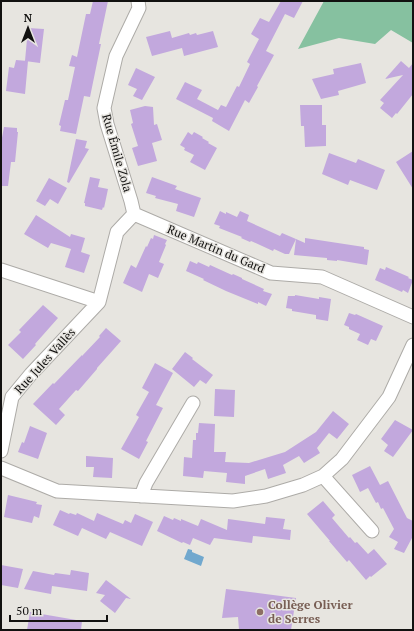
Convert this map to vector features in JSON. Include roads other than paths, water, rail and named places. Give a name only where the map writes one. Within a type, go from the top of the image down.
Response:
[{"type":"street","name":"Rue Émile Zola","points":[[134,214],[107,124],[104,108],[116,56],[139,8],[138,1]]},
{"type":"street","points":[[1,270],[99,302],[117,232],[134,214]]},
{"type":"street","name":"Rue Martin du Gard","points":[[134,214],[271,273],[322,277],[413,317]]},
{"type":"street","name":"Rue Jules Vallès","points":[[1,451],[12,397],[31,374],[99,302]]},
{"type":"street","points":[[1,468],[57,491],[141,496],[233,501],[266,496],[303,485],[323,476],[342,459],[389,397],[413,345]]},
{"type":"street","points":[[141,496],[146,483],[193,403]]},
{"type":"street","points":[[323,476],[372,531]]},
{"type":"water","points":[[188,549],[204,557],[201,566],[184,559]]},
{"type":"place","name":"Collège Olivier de Serres","points":[[260,612]]}]
